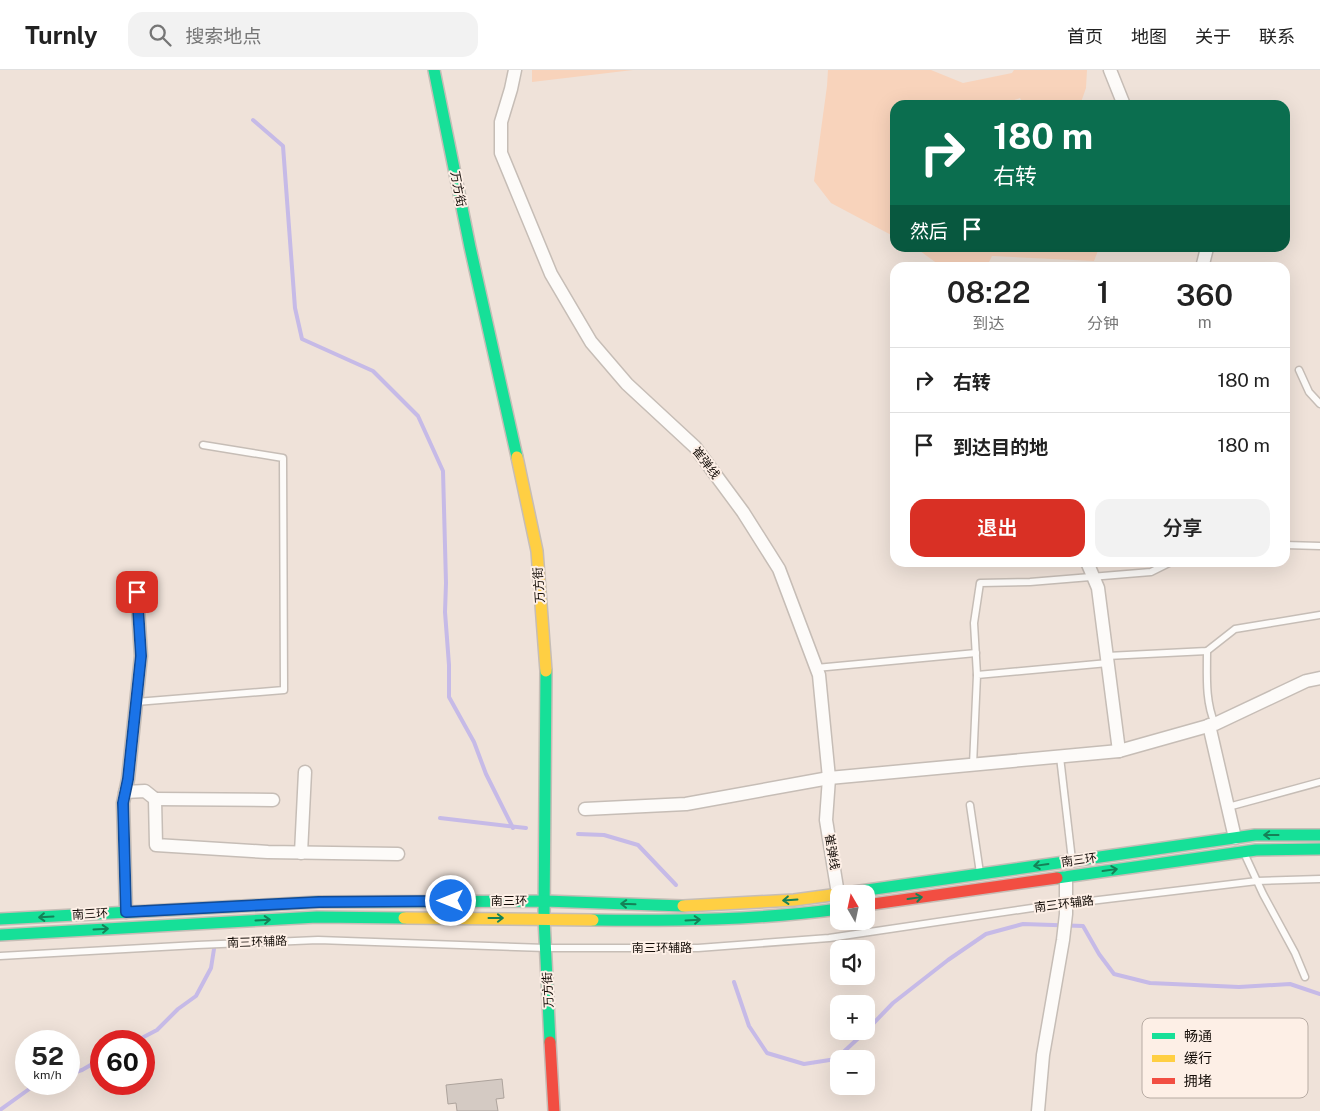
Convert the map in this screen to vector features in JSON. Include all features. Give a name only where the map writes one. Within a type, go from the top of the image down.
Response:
[{"type":"main road","name":"万方街","points":[[434,70],[470,247],[503,390],[536,551],[547,680],[544,918],[554,1111]]},
{"type":"main road","name":"南三环","points":[[875,889],[1254,835],[1320,834]]},
{"type":"main road","name":"南三环","points":[[875,904],[1244,851],[1320,849]]},
{"type":"main road","name":"南三环","points":[[0,919],[319,902],[545,901],[683,906],[794,900],[830,895]]},
{"type":"main road","name":"南三环","points":[[0,935],[317,917],[683,921],[796,915],[830,910]]},
{"type":"street","name":"崔弹线","points":[[515,70],[501,122],[501,153],[551,274],[590,342],[627,384],[695,446],[743,512],[779,569],[819,675],[829,778],[826,820],[837,885]]},
{"type":"street","points":[[1110,70],[1122,100]]},
{"type":"street","points":[[1089,567],[1098,588],[1119,751]]},
{"type":"street","points":[[126,912],[123,803],[141,656],[137,592],[139,579]]},
{"type":"street","points":[[585,809],[686,804],[829,778],[1119,751],[1212,724],[1306,681],[1320,678]]},
{"type":"street","points":[[1212,724],[1235,838]]},
{"type":"street","points":[[301,852],[305,772]]},
{"type":"street","points":[[125,792],[145,791],[155,800],[273,800]]},
{"type":"street","points":[[155,800],[156,845],[301,852],[398,854]]},
{"type":"street","points":[[1038,1111],[1043,1055],[1063,940],[1066,909],[1066,877]]},
{"type":"lane","points":[[1299,370],[1309,392],[1320,404]]},
{"type":"lane","points":[[136,702],[284,690],[282,458],[203,446]]},
{"type":"lane","points":[[1290,545],[1320,546]]},
{"type":"lane","points":[[973,765],[977,675],[974,623],[980,583],[1030,582],[1151,572],[1161,567]]},
{"type":"lane","points":[[977,675],[1107,660],[1207,652],[1235,629],[1320,615]]},
{"type":"lane","points":[[1207,652],[1207,692],[1212,724]]},
{"type":"lane","points":[[816,668],[976,653]]},
{"type":"lane","points":[[1060,757],[1072,861]]},
{"type":"lane","points":[[1228,807],[1320,782]]},
{"type":"lane","points":[[970,805],[980,874]]},
{"type":"lane","points":[[1244,851],[1305,976]]},
{"type":"lane","name":"南三环辅路","points":[[0,956],[187,945],[318,940],[546,948],[698,948],[829,938],[1066,909],[1257,881],[1320,880]]},
{"type":"shaded area","points":[[532,70],[633,70],[532,82]]},
{"type":"shaded area","points":[[828,70],[931,70],[963,83],[1012,73],[1014,70],[1087,70],[1086,88],[1082,100],[1021,100],[1020,98],[1014,100],[890,100],[890,234],[831,203],[814,181]]},
{"type":"shaded area","points":[[921,252],[1097,252],[1094,261],[992,256],[989,262],[935,262]]},
{"type":"building","points":[[502,1079],[504,1098],[496,1099],[498,1111],[457,1111],[456,1103],[448,1104],[446,1085]]},
{"type":"waterway","points":[[253,120],[283,146],[295,308],[302,339],[373,371],[418,416],[443,471],[445,612],[449,665],[449,697],[474,742],[486,774],[513,828]]},
{"type":"waterway","points":[[440,818],[526,828]]},
{"type":"waterway","points":[[578,834],[604,835],[638,845],[676,885]]},
{"type":"waterway","points":[[875,1022],[893,1003],[948,960],[986,934],[1023,924],[1083,926],[1099,954],[1114,974],[1150,983],[1239,987],[1290,984],[1320,994]]},
{"type":"waterway","points":[[155,1031],[178,1009],[196,996],[211,968],[214,949]]},
{"type":"waterway","points":[[734,982],[749,1026],[767,1053],[804,1064],[836,1059],[856,1040]]},
{"type":"waterway","points":[[80,1071],[90,1065]]},
{"type":"waterway","points":[[0,1110],[21,1095]]},
{"type":"traffic: fast","points":[[434,70],[470,247],[517,457]]},
{"type":"traffic: fast","points":[[546,671],[544,918],[550,1042]]},
{"type":"traffic: fast","points":[[875,889],[1255,835],[1320,835]]},
{"type":"traffic: fast","points":[[1057,878],[1256,850],[1320,849]]},
{"type":"traffic: fast","points":[[0,919],[319,902],[545,901],[683,906]]},
{"type":"traffic: fast","points":[[593,920],[716,919],[778,916],[830,910]]},
{"type":"traffic: fast","points":[[0,935],[317,917],[404,918]]},
{"type":"traffic: slow","points":[[517,457],[537,551],[546,671]]},
{"type":"traffic: slow","points":[[683,906],[794,900],[830,895]]},
{"type":"traffic: slow","points":[[404,918],[593,920]]},
{"type":"traffic: jam","points":[[875,904],[1057,878]]},
{"type":"traffic: jam","points":[[550,1042],[554,1111]]},
{"type":"route","points":[[137,592],[141,656],[128,779],[123,803],[126,912],[319,902],[451,901]]}]
